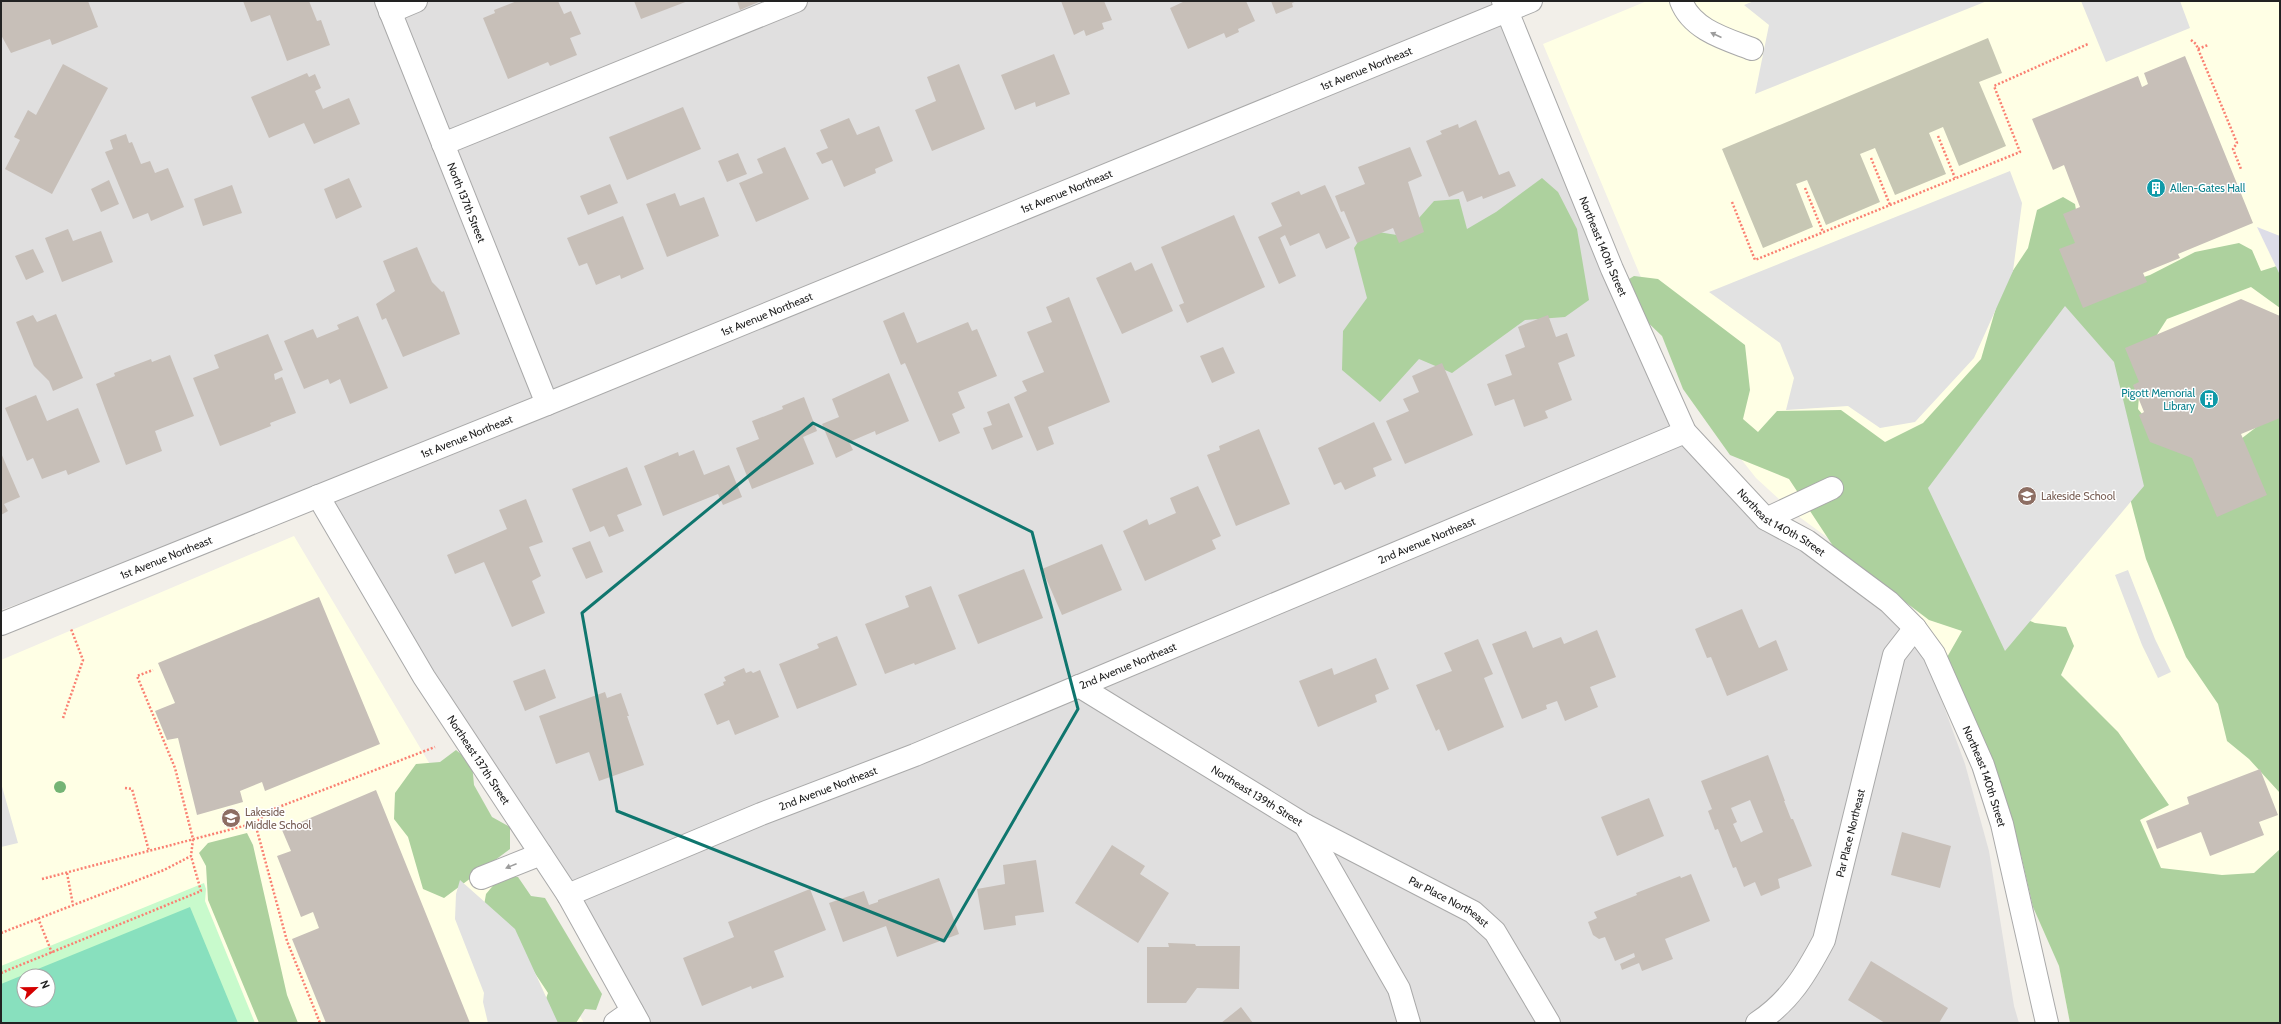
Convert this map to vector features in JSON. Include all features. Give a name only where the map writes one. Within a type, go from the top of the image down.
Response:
[{"type":"street","points":[[388,6],[416,1]]},
{"type":"street","points":[[443,144],[796,1]]},
{"type":"street","name":"1st Avenue Northeast","points":[[1,624],[547,404],[1505,6],[1531,1]]},
{"type":"street","points":[[1681,1],[1685,12],[1711,34],[1752,49]]},
{"type":"street","name":"North 137th Street","points":[[388,6],[547,404]]},
{"type":"street","name":"Northeast 140th Street","points":[[1505,6],[1612,269],[1685,432],[1766,519],[1807,541],[1890,602],[1915,628],[1934,654],[1983,765],[2002,824],[2047,1023]]},
{"type":"street","name":"2nd Avenue Northeast","points":[[568,895],[761,814],[915,755],[1685,432]]},
{"type":"street","points":[[1766,519],[1832,488]]},
{"type":"street","name":"Northeast 137th Street","points":[[318,496],[424,677],[568,895],[629,1019]]},
{"type":"street","name":"Par Place Northeast","points":[[1758,1023],[1777,1010],[1805,977],[1824,940],[1894,655],[1915,628]]},
{"type":"street","name":"Northeast 139th Street","points":[[1079,686],[1305,825],[1399,989],[1409,1023]]},
{"type":"street","name":"Par Place Northeast","points":[[1305,825],[1473,912],[1495,932],[1549,1023]]},
{"type":"street","points":[[481,878],[541,854]]},
{"type":"path","points":[[2191,40],[2196,44],[2237,143],[2233,149],[2241,169]]},
{"type":"path","points":[[1732,202],[1755,260],[2020,152],[1994,86],[2088,44]]},
{"type":"path","points":[[2198,49],[2208,45]]},
{"type":"path","points":[[1938,136],[1955,178]]},
{"type":"path","points":[[1871,158],[1890,205]]},
{"type":"path","points":[[1805,188],[1823,232]]},
{"type":"path","points":[[63,718],[83,660],[71,629]]},
{"type":"path","points":[[1,974],[201,890],[191,856],[193,839],[175,768],[137,676],[153,670]]},
{"type":"path","points":[[42,880],[256,823],[271,810],[439,746]]},
{"type":"path","points":[[125,788],[132,789],[149,851]]},
{"type":"path","points":[[256,823],[287,941],[320,1023]]},
{"type":"path","points":[[1,933],[164,870],[191,856]]},
{"type":"path","points":[[67,873],[73,905]]},
{"type":"path","points":[[38,918],[52,953]]},
{"type":"highlighted area","points":[[813,423],[1032,532],[1078,709],[944,941],[617,811],[582,613]]},
{"type":"shaded area","points":[[1,1],[1531,1],[1507,11],[1685,432],[1766,519],[1915,628],[1965,764],[1989,851],[2014,1006],[2019,1023],[639,1023],[318,496],[1,610]]},
{"type":"shaded area","name":"Lakeside School","points":[[1647,1],[2280,1],[2280,1023],[2070,1023],[2059,966],[1961,678],[1917,612],[1877,574],[1794,513],[1756,478],[1722,435],[1656,313],[1543,44]]},
{"type":"shaded area","points":[[1754,1],[1987,1],[1755,94],[1769,25],[1744,5]]},
{"type":"shaded area","points":[[2081,1],[2180,1],[2190,28],[2106,62]]},
{"type":"shaded area","points":[[1988,38],[2002,73],[1979,82],[2006,146],[1959,166],[1943,127],[1929,133],[1946,174],[1895,195],[1875,148],[1860,154],[1880,202],[1826,225],[1807,180],[1796,184],[1813,227],[1763,248],[1722,149]]},
{"type":"shaded area","points":[[2010,171],[2022,203],[2013,271],[1974,358],[1915,422],[1880,428],[1848,406],[1786,410],[1794,378],[1780,343],[1709,292]]},
{"type":"shaded area","points":[[2257,227],[2280,236],[2280,275]]},
{"type":"shaded area","points":[[2065,306],[2114,362],[2144,486],[2005,651],[1928,488]]},
{"type":"shaded area","name":"Lakeside Middle School","points":[[294,536],[584,1023],[1,1023],[1,660]]},
{"type":"shaded area","points":[[2128,570],[2155,639],[2171,672],[2158,678],[2142,645],[2115,575]]},
{"type":"shaded area","points":[[1,783],[18,843],[1,847]]},
{"type":"shaded area","points":[[460,880],[515,929],[558,1023],[488,1023],[483,1002],[484,993],[455,919],[456,894]]},
{"type":"green space","points":[[1542,178],[1558,192],[1577,229],[1589,300],[1565,317],[1525,320],[1452,373],[1419,359],[1380,402],[1342,370],[1343,331],[1367,298],[1354,248],[1366,230],[1403,236],[1434,201],[1459,199],[1467,229],[1496,212]]},
{"type":"green space","points":[[2063,197],[2075,204],[2077,216],[2128,282],[2150,275],[2195,252],[2239,243],[2252,250],[2261,271],[2280,265],[2280,308],[2251,287],[2167,319],[2142,358],[2138,409],[2159,435],[2220,455],[2280,409],[2280,793],[2249,759],[2227,741],[2218,704],[2186,657],[2146,559],[2127,487],[2010,613],[2035,623],[2066,627],[2074,646],[2061,675],[2118,732],[2169,805],[2140,820],[2161,868],[2222,875],[2254,873],[2280,849],[2280,1023],[2070,1023],[2059,966],[2033,907],[2021,855],[1960,692],[1946,659],[1962,631],[1929,620],[1835,549],[1789,479],[1730,455],[1683,389],[1662,336],[1640,315],[1624,282],[1634,276],[1658,279],[1745,345],[1750,390],[1743,419],[1758,432],[1777,411],[1841,410],[1885,442],[1923,423],[1981,359],[2002,287],[2028,248],[2037,210]]},
{"type":"green space","points":[[456,750],[472,763],[474,785],[492,817],[510,827],[510,849],[444,898],[423,889],[408,837],[394,819],[395,793],[416,764],[440,762]]},
{"type":"green space","points":[[247,833],[253,845],[287,995],[298,1023],[259,1023],[208,900],[206,866],[199,853],[208,843]]},
{"type":"green space","points":[[501,876],[518,877],[531,896],[545,898],[602,994],[596,1010],[585,1009],[576,1023],[521,1023],[544,1004],[548,993],[513,940],[482,917],[486,894]]},
{"type":"green space","points":[[204,883],[206,889],[205,901],[255,1023],[1,1023],[1,966]]},
{"type":"green space","points":[[190,907],[238,1023],[1,1023],[1,984],[16,978],[16,1008],[56,1008],[56,968],[40,968]]},
{"type":"building","points":[[1,1],[88,1],[98,27],[52,45],[50,39],[11,53],[1,35]]},
{"type":"building","points":[[243,1],[309,1],[317,21],[321,20],[330,45],[287,61],[270,15],[251,22]]},
{"type":"building","points":[[517,1],[558,1],[564,14],[571,11],[581,34],[570,38],[577,55],[550,66],[548,62],[508,79],[483,18],[495,13],[494,10]]},
{"type":"building","points":[[634,1],[688,1],[641,19]]},
{"type":"building","points":[[737,1],[761,1],[740,10]]},
{"type":"building","points":[[1061,1],[1104,1],[1112,20],[1102,23],[1104,29],[1086,36],[1084,30],[1074,35]]},
{"type":"building","points":[[1185,1],[1246,1],[1255,21],[1238,29],[1239,32],[1226,38],[1224,33],[1188,49],[1170,8]]},
{"type":"building","points":[[1271,1],[1297,1],[1292,3],[1293,7],[1276,14]]},
{"type":"building","points":[[1054,54],[1070,94],[1036,107],[1035,102],[1015,110],[1001,75]]},
{"type":"building","name":"Allen-Gates Hall","points":[[2185,56],[2253,223],[2178,254],[2180,258],[2143,273],[2147,282],[2083,308],[2059,249],[2075,243],[2063,214],[2080,207],[2064,165],[2053,170],[2032,119],[2138,76],[2142,87],[2148,84],[2144,73]]},
{"type":"building","points":[[63,64],[108,88],[52,194],[5,169],[20,140],[14,137],[28,110],[36,115]]},
{"type":"building","points":[[959,64],[985,129],[932,151],[915,110],[936,101],[927,77]]},
{"type":"building","points":[[307,73],[309,77],[315,74],[321,88],[315,91],[323,109],[349,98],[360,124],[314,144],[304,123],[269,138],[251,97]]},
{"type":"building","points":[[683,107],[701,149],[627,180],[609,137]]},
{"type":"building","points":[[849,118],[857,135],[879,126],[893,161],[875,169],[876,173],[844,187],[832,160],[822,164],[816,153],[828,148],[820,130]]},
{"type":"building","points":[[1476,120],[1499,175],[1509,171],[1516,186],[1483,199],[1482,196],[1467,202],[1463,191],[1449,197],[1426,141],[1442,134],[1440,131],[1458,124],[1459,128]]},
{"type":"building","points":[[126,134],[129,143],[132,142],[141,164],[150,161],[155,173],[168,168],[184,207],[151,221],[148,213],[133,219],[105,152],[113,149],[110,140]]},
{"type":"building","points":[[785,147],[809,199],[756,222],[739,183],[763,173],[757,159]]},
{"type":"building","points":[[1410,147],[1422,176],[1408,182],[1424,232],[1399,243],[1393,228],[1357,243],[1344,211],[1341,212],[1335,196],[1365,184],[1358,167]]},
{"type":"building","points":[[738,153],[747,174],[727,182],[718,161]]},
{"type":"building","points":[[349,178],[362,207],[336,219],[324,189]]},
{"type":"building","points":[[109,180],[119,204],[101,212],[91,189]]},
{"type":"building","points":[[610,184],[618,203],[588,215],[580,196]]},
{"type":"building","points":[[232,185],[242,213],[203,226],[194,199]]},
{"type":"building","points":[[1325,185],[1350,238],[1326,249],[1319,233],[1290,246],[1285,235],[1280,238],[1296,276],[1279,284],[1258,237],[1282,226],[1271,203],[1299,191],[1301,195]]},
{"type":"building","points":[[675,193],[680,206],[704,197],[719,236],[667,257],[646,204]]},
{"type":"building","points":[[1234,215],[1265,287],[1187,323],[1179,305],[1184,303],[1161,247]]},
{"type":"building","points":[[623,216],[644,269],[621,279],[620,275],[596,285],[587,263],[579,266],[567,238]]},
{"type":"building","points":[[68,229],[73,241],[101,231],[113,262],[62,282],[45,238]]},
{"type":"building","points":[[417,247],[432,282],[442,292],[444,291],[460,334],[403,357],[386,318],[382,320],[376,304],[395,291],[383,261]]},
{"type":"building","points":[[33,249],[44,272],[26,280],[15,256]]},
{"type":"building","points":[[1131,262],[1135,271],[1152,263],[1173,311],[1122,334],[1096,278]]},
{"type":"building","points":[[1069,297],[1110,402],[1048,427],[1054,444],[1037,451],[1014,397],[1027,391],[1022,381],[1044,372],[1027,332],[1052,322],[1046,307]]},
{"type":"building","name":"Pigott Memorial Library","points":[[2241,299],[2280,316],[2280,418],[2241,434],[2267,495],[2217,517],[2192,458],[2150,442],[2139,415],[2144,412],[2133,385],[2139,382],[2125,348]]},
{"type":"building","points":[[904,312],[917,343],[968,322],[972,331],[977,329],[997,376],[958,392],[965,408],[952,414],[960,433],[939,442],[905,363],[901,365],[883,321]]},
{"type":"building","points":[[56,314],[83,378],[53,391],[49,381],[34,366],[16,322],[33,315],[37,322]]},
{"type":"building","points":[[1548,315],[1556,337],[1567,333],[1575,356],[1558,363],[1572,400],[1545,411],[1548,418],[1524,427],[1514,399],[1495,406],[1487,384],[1512,375],[1505,355],[1525,347],[1518,327]]},
{"type":"building","points":[[358,316],[388,388],[350,404],[340,379],[330,384],[328,379],[304,389],[284,341],[313,329],[317,338],[339,329],[337,325]]},
{"type":"building","points":[[268,334],[283,370],[274,374],[275,380],[282,377],[296,413],[270,423],[271,426],[220,446],[193,378],[219,368],[214,355]]},
{"type":"building","points":[[1223,347],[1235,373],[1212,383],[1200,356]]},
{"type":"building","points":[[170,355],[194,416],[155,431],[162,451],[126,465],[96,384],[115,376],[114,373],[151,359],[152,362]]},
{"type":"building","points":[[1442,363],[1473,435],[1405,464],[1386,421],[1409,411],[1403,399],[1419,392],[1412,376]]},
{"type":"building","points":[[889,373],[909,421],[876,435],[875,431],[849,442],[853,450],[836,458],[822,424],[839,417],[832,399]]},
{"type":"building","points":[[36,395],[47,421],[78,408],[100,462],[68,475],[66,470],[42,479],[33,458],[27,461],[5,408]]},
{"type":"building","points":[[804,397],[817,431],[803,437],[814,464],[752,489],[736,448],[759,439],[752,421],[783,409],[782,406]]},
{"type":"building","points":[[1009,403],[1023,437],[992,450],[983,428],[992,425],[987,412]]},
{"type":"building","points":[[1374,422],[1392,460],[1373,468],[1376,476],[1345,490],[1341,482],[1334,485],[1318,448]]},
{"type":"building","points":[[1259,429],[1290,504],[1236,526],[1207,455],[1220,450],[1219,446]]},
{"type":"building","points":[[694,450],[704,475],[729,465],[742,497],[723,505],[718,494],[663,516],[644,466],[678,452],[679,456]]},
{"type":"building","points":[[1,453],[20,497],[4,504],[8,511],[1,515]]},
{"type":"building","points":[[627,467],[642,505],[617,515],[624,531],[609,537],[604,526],[590,532],[572,489]]},
{"type":"building","points":[[1198,486],[1221,536],[1212,540],[1216,549],[1145,581],[1123,531],[1147,519],[1149,525],[1176,513],[1170,498]]},
{"type":"building","points":[[526,499],[543,542],[529,547],[541,576],[532,581],[545,613],[512,627],[484,562],[455,574],[447,555],[507,529],[499,510]]},
{"type":"building","points":[[590,541],[603,572],[586,579],[572,548]]},
{"type":"building","points":[[1102,544],[1122,590],[1062,615],[1042,569]]},
{"type":"building","points":[[1024,569],[1043,618],[978,644],[958,595]]},
{"type":"building","points":[[931,586],[956,649],[915,665],[914,663],[885,674],[865,624],[909,607],[905,596]]},
{"type":"building","points":[[319,597],[380,744],[265,791],[262,782],[240,791],[243,802],[197,815],[178,738],[167,740],[155,711],[175,703],[158,663]]},
{"type":"building","points":[[1742,609],[1759,648],[1776,640],[1788,670],[1727,696],[1711,657],[1707,658],[1695,629]]},
{"type":"building","points":[[1597,630],[1616,677],[1590,687],[1598,707],[1565,721],[1557,701],[1546,705],[1547,709],[1522,719],[1492,644],[1526,631],[1533,648],[1561,637],[1564,644]]},
{"type":"building","points":[[837,636],[857,685],[797,709],[779,664],[819,648],[817,644]]},
{"type":"building","points":[[1478,639],[1493,674],[1484,678],[1504,727],[1448,751],[1439,729],[1436,731],[1416,685],[1452,671],[1444,653]]},
{"type":"building","points":[[1376,658],[1389,689],[1375,695],[1377,702],[1318,727],[1299,681],[1332,668],[1334,675]]},
{"type":"building","points":[[744,668],[746,673],[751,671],[753,673],[760,670],[779,717],[735,735],[729,720],[717,725],[704,694],[724,685],[723,682],[726,681],[724,677]]},
{"type":"building","points":[[545,669],[556,698],[525,711],[513,681]]},
{"type":"building","points":[[605,692],[607,698],[621,693],[629,716],[627,716],[644,765],[599,781],[589,752],[556,764],[539,716]]},
{"type":"building","points":[[1768,755],[1791,819],[1793,819],[1812,866],[1778,879],[1780,888],[1761,896],[1755,882],[1744,887],[1736,867],[1733,868],[1718,829],[1715,830],[1708,811],[1712,809],[1701,781]],"holes":[[[1750,800],[1763,832],[1741,842],[1733,824],[1737,822],[1731,808]]]},
{"type":"building","points":[[2260,769],[2278,815],[2259,822],[2264,835],[2210,856],[2201,832],[2157,849],[2146,821],[2189,804],[2187,797]]},
{"type":"building","points":[[376,790],[470,1023],[326,1023],[292,939],[319,928],[313,912],[301,917],[277,856],[291,851],[282,830]]},
{"type":"building","points":[[1649,798],[1664,836],[1617,856],[1601,817]]},
{"type":"building","points":[[1902,832],[1951,846],[1940,888],[1891,875]]},
{"type":"building","points":[[1112,845],[1145,866],[1140,874],[1169,893],[1138,943],[1075,903]]},
{"type":"building","points":[[1036,860],[1044,912],[1015,916],[1016,925],[984,930],[977,889],[1005,884],[1003,865]]},
{"type":"building","points":[[1691,874],[1710,921],[1665,939],[1673,959],[1642,971],[1639,963],[1622,970],[1620,964],[1635,957],[1634,953],[1615,961],[1605,937],[1599,939],[1593,935],[1588,922],[1597,918],[1594,912],[1637,895],[1636,893],[1680,876],[1681,878]]},
{"type":"building","points":[[939,878],[959,934],[897,957],[886,926],[843,942],[829,903],[864,891],[869,905],[878,902],[878,900]]},
{"type":"building","points":[[810,889],[826,930],[774,951],[784,977],[752,989],[751,986],[702,1006],[683,958],[734,937],[728,922]]},
{"type":"building","points":[[1168,943],[1195,944],[1196,946],[1240,946],[1239,989],[1197,988],[1186,1003],[1147,1003],[1147,947],[1169,947]]},
{"type":"building","points":[[1871,961],[1948,1008],[1939,1023],[1885,1023],[1848,1000]]},
{"type":"building","points":[[1241,1007],[1253,1023],[1221,1023]]},
{"type":"place","name":"Allen-Gates Hall","points":[[2156,188]]},
{"type":"place","name":"Pigott Memorial Library","points":[[2209,399]]},
{"type":"place","name":"Lakeside School","points":[[2027,496]]},
{"type":"place","name":"Lakeside Middle School","points":[[231,818]]}]
